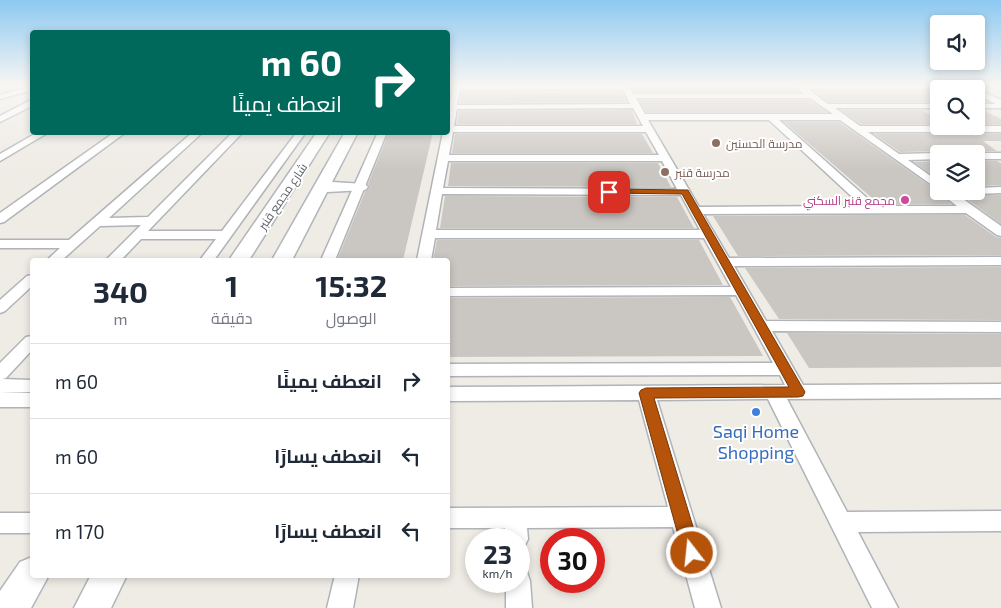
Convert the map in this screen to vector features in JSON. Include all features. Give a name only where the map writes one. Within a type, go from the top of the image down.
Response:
[{"type":"main road","name":"شارع مجمع قنبر","points":[[241,258],[322,135]]},
{"type":"main road","name":"شارع مجمع قنبر","points":[[283,258],[350,135]]},
{"type":"main road","points":[[323,186],[360,187]]},
{"type":"main road","points":[[10,608],[30,577]]},
{"type":"main road","points":[[92,608],[108,578]]},
{"type":"street","points":[[0,119],[11,113]]},
{"type":"street","points":[[640,113],[798,392]]},
{"type":"street","points":[[744,113],[771,117],[842,117]]},
{"type":"street","points":[[837,113],[930,181]]},
{"type":"street","points":[[771,117],[873,210]]},
{"type":"street","points":[[450,125],[649,129]]},
{"type":"street","points":[[858,129],[1001,129]]},
{"type":"street","points":[[0,158],[39,135]]},
{"type":"street","points":[[0,219],[118,135]]},
{"type":"street","points":[[56,258],[196,135]]},
{"type":"street","points":[[115,258],[236,135]]},
{"type":"street","points":[[209,258],[300,135]]},
{"type":"street","points":[[329,258],[382,135]]},
{"type":"street","points":[[424,258],[447,135]]},
{"type":"street","points":[[897,157],[930,156]]},
{"type":"street","points":[[985,156],[1001,156]]},
{"type":"street","points":[[444,158],[665,158]]},
{"type":"street","points":[[985,191],[1001,190]]},
{"type":"street","points":[[438,191],[685,192]]},
{"type":"street","points":[[956,200],[1001,232]]},
{"type":"street","points":[[696,211],[970,210]]},
{"type":"street","points":[[98,222],[151,221]]},
{"type":"street","points":[[429,234],[708,234]]},
{"type":"street","points":[[138,235],[226,235]]},
{"type":"street","points":[[0,244],[72,244]]},
{"type":"street","points":[[724,262],[1001,261]]},
{"type":"street","points":[[3,303],[30,281]]},
{"type":"street","points":[[450,292],[741,291]]},
{"type":"street","points":[[761,326],[1001,327]]},
{"type":"street","points":[[0,374],[30,343]]},
{"type":"street","points":[[450,370],[785,369]]},
{"type":"street","points":[[0,386],[30,386]]},
{"type":"street","points":[[450,394],[1001,391]]},
{"type":"street","points":[[774,392],[885,608]]},
{"type":"street","points":[[646,393],[708,608]]},
{"type":"street","points":[[0,400],[30,400]]},
{"type":"street","points":[[450,518],[516,528],[682,517]]},
{"type":"street","points":[[841,522],[1001,521]]},
{"type":"street","points":[[0,523],[30,523]]},
{"type":"street","points":[[340,608],[346,578]]},
{"type":"street","points":[[518,593],[519,608]]},
{"type":"building","points":[[459,113],[633,113],[637,124],[457,124]]},
{"type":"building","points":[[846,113],[928,113],[930,115],[930,124],[861,124]]},
{"type":"building","points":[[985,113],[990,113],[1001,119],[1001,124],[985,124]]},
{"type":"building","points":[[784,122],[839,122],[930,186],[930,200],[947,200],[951,204],[879,204]]},
{"type":"building","points":[[455,134],[642,134],[653,153],[452,153]]},
{"type":"building","points":[[874,134],[976,136],[1001,134],[1001,141],[983,141],[997,151],[985,151],[985,145],[930,145],[930,151],[900,152]]},
{"type":"building","points":[[388,135],[432,135],[403,258],[338,258],[365,192],[370,187],[368,184]]},
{"type":"building","points":[[930,161],[930,174],[914,162]]},
{"type":"building","points":[[985,161],[1001,163],[1001,185],[985,186]]},
{"type":"building","points":[[451,163],[658,163],[671,187],[448,186]]},
{"type":"building","points":[[985,195],[1001,195],[1001,224],[968,200],[985,200]]},
{"type":"building","points":[[445,196],[677,197],[694,228],[440,228]]},
{"type":"building","points":[[965,215],[996,237],[1001,238],[1001,255],[738,256],[713,216]]},
{"type":"building","points":[[437,240],[699,240],[723,285],[450,286],[450,258],[433,258]]},
{"type":"building","points":[[1001,267],[1001,320],[779,319],[745,268]]},
{"type":"building","points":[[730,297],[763,356],[450,357],[450,298]]},
{"type":"building","points":[[787,333],[1001,334],[1001,367],[809,368]]},
{"type":"place","name":"مدرسة الحسنين","points":[[716,143]]},
{"type":"place","name":"مدرسة قنبر","points":[[665,172]]},
{"type":"place","name":"مجمع قنبر السكني","points":[[905,200]]},
{"type":"place","name":"Saqi Home Shopping","points":[[756,412]]},
{"type":"route","points":[[609,192],[685,192],[798,392],[646,393],[692,553]]}]
